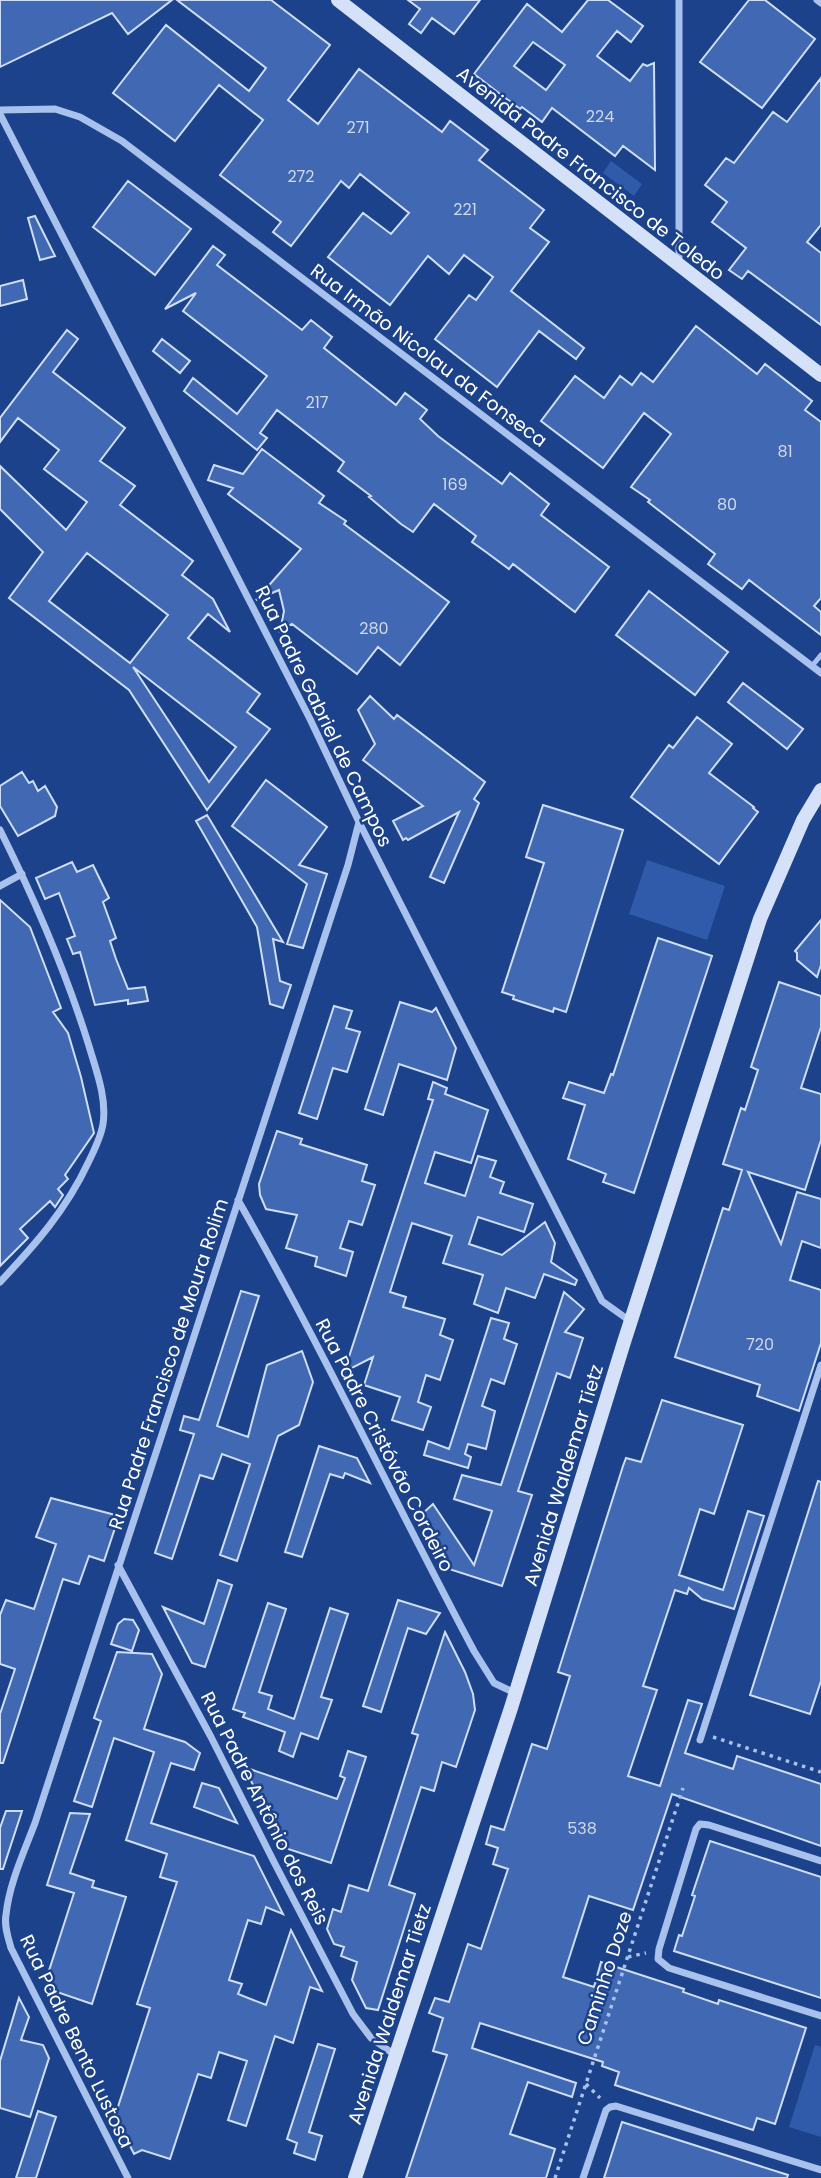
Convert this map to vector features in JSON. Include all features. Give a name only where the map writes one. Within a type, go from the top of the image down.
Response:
[{"type":"street","name":"Avenida Padre Francisco de Toledo","points":[[338,0],[821,376]]},
{"type":"street","points":[[679,0],[679,265]]},
{"type":"street","name":"Rua Irmão Nicolau da Fonseca","points":[[0,112],[55,108],[80,117],[122,141],[821,673]]},
{"type":"street","name":"Rua Padre Gabriel de Campos","points":[[0,112],[603,1301],[631,1322]]},
{"type":"street","name":"Avenida Waldemar Tietz","points":[[355,2178],[516,1693],[760,919],[793,840],[821,790]]},
{"type":"street","name":"Rua Padre Francisco de Moura Rolim","points":[[6,1916],[15,1880],[348,865],[359,822]]},
{"type":"street","points":[[0,830],[22,874],[74,1002],[99,1078],[104,1108],[103,1125],[95,1147],[67,1202],[45,1234],[0,1282]]},
{"type":"street","points":[[0,886],[22,874]]},
{"type":"street","name":"Rua Padre Cristóvão Cordeiro","points":[[238,1200],[474,1651],[494,1683],[516,1693]]},
{"type":"street","points":[[701,1737],[821,1365]]},
{"type":"street","name":"Rua Padre Antônio dos Reis","points":[[118,1565],[211,1737],[353,2014],[371,2038],[396,2055]]},
{"type":"street","points":[[821,1861],[700,1824],[696,1829],[658,1959],[669,1968],[821,2016]]},
{"type":"street","name":"Rua Padre Bento Lustosa","points":[[6,1916],[6,1933],[11,1948],[128,2178]]},
{"type":"street","points":[[583,2178],[604,2116],[610,2107],[624,2107],[821,2170]]},
{"type":"lane","points":[[812,666],[821,655]]},
{"type":"path","points":[[701,1737],[821,1772]]},
{"type":"path","name":"Caminho Doze","points":[[555,2178],[683,1787]]},
{"type":"path","points":[[628,1957],[659,1949]]},
{"type":"path","points":[[586,2084],[610,2107]]},
{"type":"shaded area","points":[[611,161],[642,184],[634,196],[603,173]]},
{"type":"shaded area","points":[[647,860],[725,886],[707,940],[629,914]]},
{"type":"shaded area","points":[[815,2045],[821,2047],[821,2137],[789,2127]]},
{"type":"building","points":[[0,0],[172,0],[128,34],[112,13],[0,67]]},
{"type":"building","points":[[177,0],[271,0],[330,45],[288,100],[318,124],[359,69],[442,132],[450,121],[488,150],[479,160],[544,210],[530,228],[549,242],[511,291],[584,348],[576,359],[539,331],[497,387],[435,339],[469,295],[476,300],[493,277],[464,255],[449,274],[428,256],[390,305],[328,257],[363,213],[391,234],[409,213],[360,174],[349,188],[341,181],[291,246],[273,232],[281,222],[220,175],[263,120],[219,85],[175,141],[113,93],[166,25],[249,91],[266,68]]},
{"type":"building","points":[[408,0],[480,0],[454,34],[432,18],[421,33],[409,24],[420,9]]},
{"type":"building","points":[[588,0],[608,0],[643,26],[631,42],[617,31],[597,56],[630,81],[643,64],[647,66],[654,63],[655,170],[623,146],[615,156],[552,108],[542,122],[474,74],[527,4],[562,32]],"holes":[[[533,42],[565,65],[546,90],[514,66]]]},
{"type":"building","points":[[749,0],[765,0],[815,39],[762,108],[700,62]]},
{"type":"building","points":[[821,78],[821,225],[807,242],[821,253],[821,325],[748,271],[742,279],[729,270],[746,248],[712,222],[727,202],[705,185],[726,158],[734,163],[773,112],[787,122]]},
{"type":"building","points":[[128,181],[191,229],[155,275],[93,227]]},
{"type":"building","points":[[35,216],[55,256],[40,260],[28,218]]},
{"type":"building","points":[[213,246],[225,255],[217,265],[302,330],[311,320],[332,337],[324,348],[396,405],[405,393],[427,410],[420,419],[438,436],[502,484],[510,473],[549,504],[541,515],[609,567],[575,612],[513,564],[509,569],[472,542],[476,536],[434,504],[413,532],[401,524],[369,497],[371,496],[338,471],[344,462],[277,410],[260,433],[267,438],[257,450],[184,391],[193,378],[237,414],[267,376],[183,311],[196,293],[165,309]]},
{"type":"building","points":[[23,280],[27,299],[0,306],[0,286]]},
{"type":"building","points":[[696,326],[757,374],[765,364],[812,401],[805,410],[821,422],[821,598],[814,606],[821,612],[821,635],[749,580],[742,589],[708,564],[715,554],[631,487],[671,434],[644,413],[603,468],[541,421],[575,376],[604,398],[620,376],[632,385],[641,373],[653,382]]},
{"type":"building","points":[[67,330],[78,339],[53,372],[125,428],[100,461],[135,486],[120,505],[193,561],[182,575],[213,599],[230,632],[208,614],[188,638],[260,694],[247,712],[270,729],[207,810],[129,690],[9,598],[43,552],[0,509],[0,466],[66,530],[87,502],[44,469],[59,450],[18,418],[0,442],[0,418]],"holes":[[[87,553],[168,615],[130,663],[49,601]],[[133,667],[236,747],[209,782]]]},
{"type":"building","points":[[162,339],[190,361],[180,373],[153,351]]},
{"type":"building","points":[[262,449],[324,496],[319,503],[346,521],[344,524],[449,602],[400,665],[378,647],[357,674],[292,624],[280,631],[284,611],[279,590],[256,600],[301,549],[228,494],[233,488],[208,480],[214,465],[243,474]]},
{"type":"building","points":[[649,591],[728,652],[695,695],[616,635]]},
{"type":"building","points":[[743,683],[803,729],[787,749],[728,702]]},
{"type":"building","points":[[370,696],[394,719],[397,715],[485,782],[474,799],[479,803],[444,883],[430,877],[459,812],[408,840],[403,840],[393,821],[423,806],[363,760],[375,744],[358,710]]},
{"type":"building","points":[[697,717],[732,744],[709,773],[758,812],[719,864],[631,797],[669,745],[673,748]]},
{"type":"building","points":[[22,772],[29,783],[33,781],[38,791],[45,786],[57,807],[55,816],[18,836],[0,806],[0,786]]},
{"type":"building","points":[[266,780],[327,827],[299,865],[327,874],[303,948],[287,944],[307,884],[232,826]]},
{"type":"building","points":[[543,805],[623,830],[566,1012],[554,1008],[553,1012],[513,999],[514,996],[502,992],[544,863],[526,857]]},
{"type":"building","points":[[207,815],[283,942],[273,939],[280,981],[291,985],[283,1008],[270,1004],[257,927],[196,821]]},
{"type":"building","points":[[72,862],[77,872],[93,865],[109,898],[103,902],[116,938],[110,941],[128,989],[145,987],[148,1001],[128,1004],[128,1000],[95,1005],[80,952],[73,954],[67,939],[75,936],[59,893],[45,899],[36,878]]},
{"type":"building","points":[[0,900],[30,927],[61,1008],[53,1012],[68,1033],[94,1133],[65,1175],[68,1179],[58,1189],[63,1195],[55,1207],[50,1201],[20,1229],[28,1238],[0,1266]]},
{"type":"building","points":[[821,920],[821,965],[817,977],[797,960],[795,951]]},
{"type":"building","points":[[658,938],[712,956],[634,1193],[603,1182],[606,1174],[568,1159],[585,1105],[563,1098],[569,1082],[604,1093],[611,1074],[613,1075]]},
{"type":"building","points":[[779,982],[821,996],[821,1027],[801,1088],[821,1094],[821,1140],[805,1190],[748,1172],[781,1244],[797,1192],[821,1199],[821,1248],[802,1241],[790,1280],[821,1290],[821,1343],[799,1411],[757,1396],[760,1385],[675,1357],[723,1208],[729,1210],[742,1170],[723,1164],[741,1108],[745,1110],[758,1070],[751,1067]]},
{"type":"building","points":[[400,1002],[432,1012],[436,1008],[456,1048],[447,1080],[399,1064],[383,1115],[365,1109]]},
{"type":"building","points":[[334,1006],[352,1011],[346,1028],[360,1032],[347,1072],[333,1068],[317,1119],[299,1113]]},
{"type":"building","points":[[433,1082],[447,1088],[445,1094],[488,1110],[471,1163],[435,1152],[425,1183],[465,1196],[478,1156],[496,1161],[490,1177],[504,1182],[500,1193],[533,1204],[524,1232],[478,1217],[469,1244],[502,1255],[545,1222],[555,1243],[551,1262],[577,1280],[575,1285],[544,1274],[535,1298],[506,1288],[498,1313],[474,1304],[483,1275],[443,1263],[452,1236],[412,1223],[390,1292],[406,1297],[403,1307],[445,1319],[440,1335],[453,1340],[440,1380],[426,1375],[418,1402],[431,1407],[423,1430],[392,1420],[400,1397],[364,1385],[373,1357],[344,1372],[433,1100],[428,1099]]},
{"type":"building","points":[[277,1131],[302,1139],[300,1144],[367,1165],[362,1181],[375,1185],[362,1225],[349,1221],[340,1248],[353,1252],[346,1276],[315,1266],[317,1257],[286,1248],[297,1215],[266,1209],[259,1184]]},
{"type":"building","points":[[241,1291],[259,1296],[217,1426],[248,1437],[267,1365],[302,1351],[313,1382],[299,1425],[278,1436],[237,1561],[220,1555],[250,1464],[222,1454],[213,1479],[200,1475],[172,1559],[155,1553],[194,1434],[180,1430],[184,1416],[199,1420]]},
{"type":"building","points":[[564,1292],[584,1309],[565,1332],[583,1338],[570,1378],[557,1373],[518,1491],[532,1495],[502,1586],[449,1569],[422,1514],[433,1504],[474,1565],[492,1511],[454,1499],[462,1475],[501,1485]]},
{"type":"building","points":[[491,1318],[509,1323],[504,1339],[517,1344],[504,1384],[491,1379],[482,1406],[495,1411],[486,1449],[468,1444],[465,1454],[471,1457],[468,1468],[424,1455],[428,1441],[449,1449]]},
{"type":"building","points":[[662,1400],[743,1425],[714,1514],[700,1509],[679,1575],[723,1590],[748,1511],[764,1516],[734,1609],[702,1599],[689,1588],[687,1594],[675,1590],[643,1686],[657,1690],[628,1776],[660,1786],[688,1700],[702,1704],[685,1753],[733,1769],[737,1756],[821,1784],[821,1846],[672,1794],[633,1910],[589,1896],[563,1977],[594,1987],[601,1962],[684,1989],[683,1992],[718,2004],[719,2000],[806,2028],[775,2124],[757,2118],[753,2130],[615,2085],[619,2072],[602,2066],[603,2062],[480,2023],[472,2048],[576,2083],[572,2097],[528,2082],[510,2134],[555,2149],[546,2178],[406,2178],[447,2055],[433,2051],[443,2018],[429,2013],[435,1998],[449,2002],[468,1944],[481,1949],[508,1869],[493,1864],[498,1848],[486,1844],[491,1826],[504,1830],[532,1744],[547,1749],[570,1676],[558,1672],[623,1466],[626,1458],[641,1462]]},
{"type":"building","points":[[319,1446],[357,1458],[370,1483],[345,1473],[343,1478],[330,1474],[302,1557],[285,1552]]},
{"type":"building","points":[[818,1481],[821,1482],[821,1681],[810,1714],[750,1695]]},
{"type":"building","points":[[51,1498],[119,1516],[104,1561],[89,1556],[79,1584],[63,1579],[3,1763],[0,1763],[0,1714],[15,1669],[0,1664],[0,1615],[6,1600],[34,1609],[56,1544],[36,1537]]},
{"type":"building","points":[[218,1580],[232,1585],[205,1667],[192,1663],[163,1607],[204,1624]]},
{"type":"building","points":[[398,1600],[440,1613],[426,1634],[408,1628],[381,1712],[363,1706]]},
{"type":"building","points":[[268,1603],[286,1609],[259,1692],[272,1696],[268,1709],[294,1719],[330,1608],[348,1614],[321,1697],[332,1700],[318,1739],[301,1733],[293,1757],[279,1751],[285,1732],[243,1717],[245,1713],[233,1709]]},
{"type":"building","points":[[124,1619],[133,1620],[139,1630],[132,1651],[111,1644],[118,1624]]},
{"type":"building","points":[[445,1632],[465,1672],[473,1694],[475,1710],[456,1767],[442,1762],[434,1791],[421,1787],[389,1885],[415,1894],[378,2010],[366,2008],[352,1980],[357,1962],[341,1956],[344,1947],[334,1944],[327,1929],[333,1909],[341,1912],[349,1885],[368,1891],[418,1735],[412,1733]]},
{"type":"building","points":[[117,1652],[152,1654],[162,1674],[144,1729],[185,1742],[200,1753],[194,1770],[171,1763],[151,1823],[254,1856],[283,1914],[266,1907],[261,1924],[248,1920],[229,1980],[242,1984],[238,1994],[266,2005],[291,1930],[322,1991],[310,1987],[293,2043],[275,2036],[246,2126],[228,2120],[247,2061],[219,2052],[211,2078],[198,2074],[170,2159],[142,2150],[134,2154],[115,2116],[150,2008],[137,2004],[177,1882],[160,1877],[167,1854],[126,1840],[154,1752],[114,1738],[92,1807],[74,1801],[101,1721],[94,1718]]},
{"type":"building","points":[[348,1751],[366,1757],[331,1863],[285,1848],[244,1767],[337,1799],[345,1778],[340,1776]]},
{"type":"building","points":[[202,1783],[219,1788],[237,1823],[194,1807]]},
{"type":"building","points":[[6,1811],[22,1811],[3,1869],[0,1869],[0,1828]]},
{"type":"building","points":[[70,1813],[90,1814],[70,1873],[94,1881],[92,1887],[126,1897],[92,2004],[51,1990],[46,1980],[74,1893],[47,1885]]},
{"type":"building","points":[[710,1841],[821,1877],[821,1998],[674,1951],[679,1935],[682,1936]]},
{"type":"building","points":[[19,1998],[29,2017],[21,2040],[43,2045],[49,2058],[30,2117],[0,2108],[0,2061]]},
{"type":"building","points":[[318,2044],[335,2049],[309,2132],[322,2136],[315,2160],[294,2153],[297,2143],[287,2139]]},
{"type":"building","points":[[38,2111],[56,2117],[36,2178],[16,2178]]},
{"type":"building","points":[[622,2122],[788,2175],[787,2178],[604,2178]]}]
